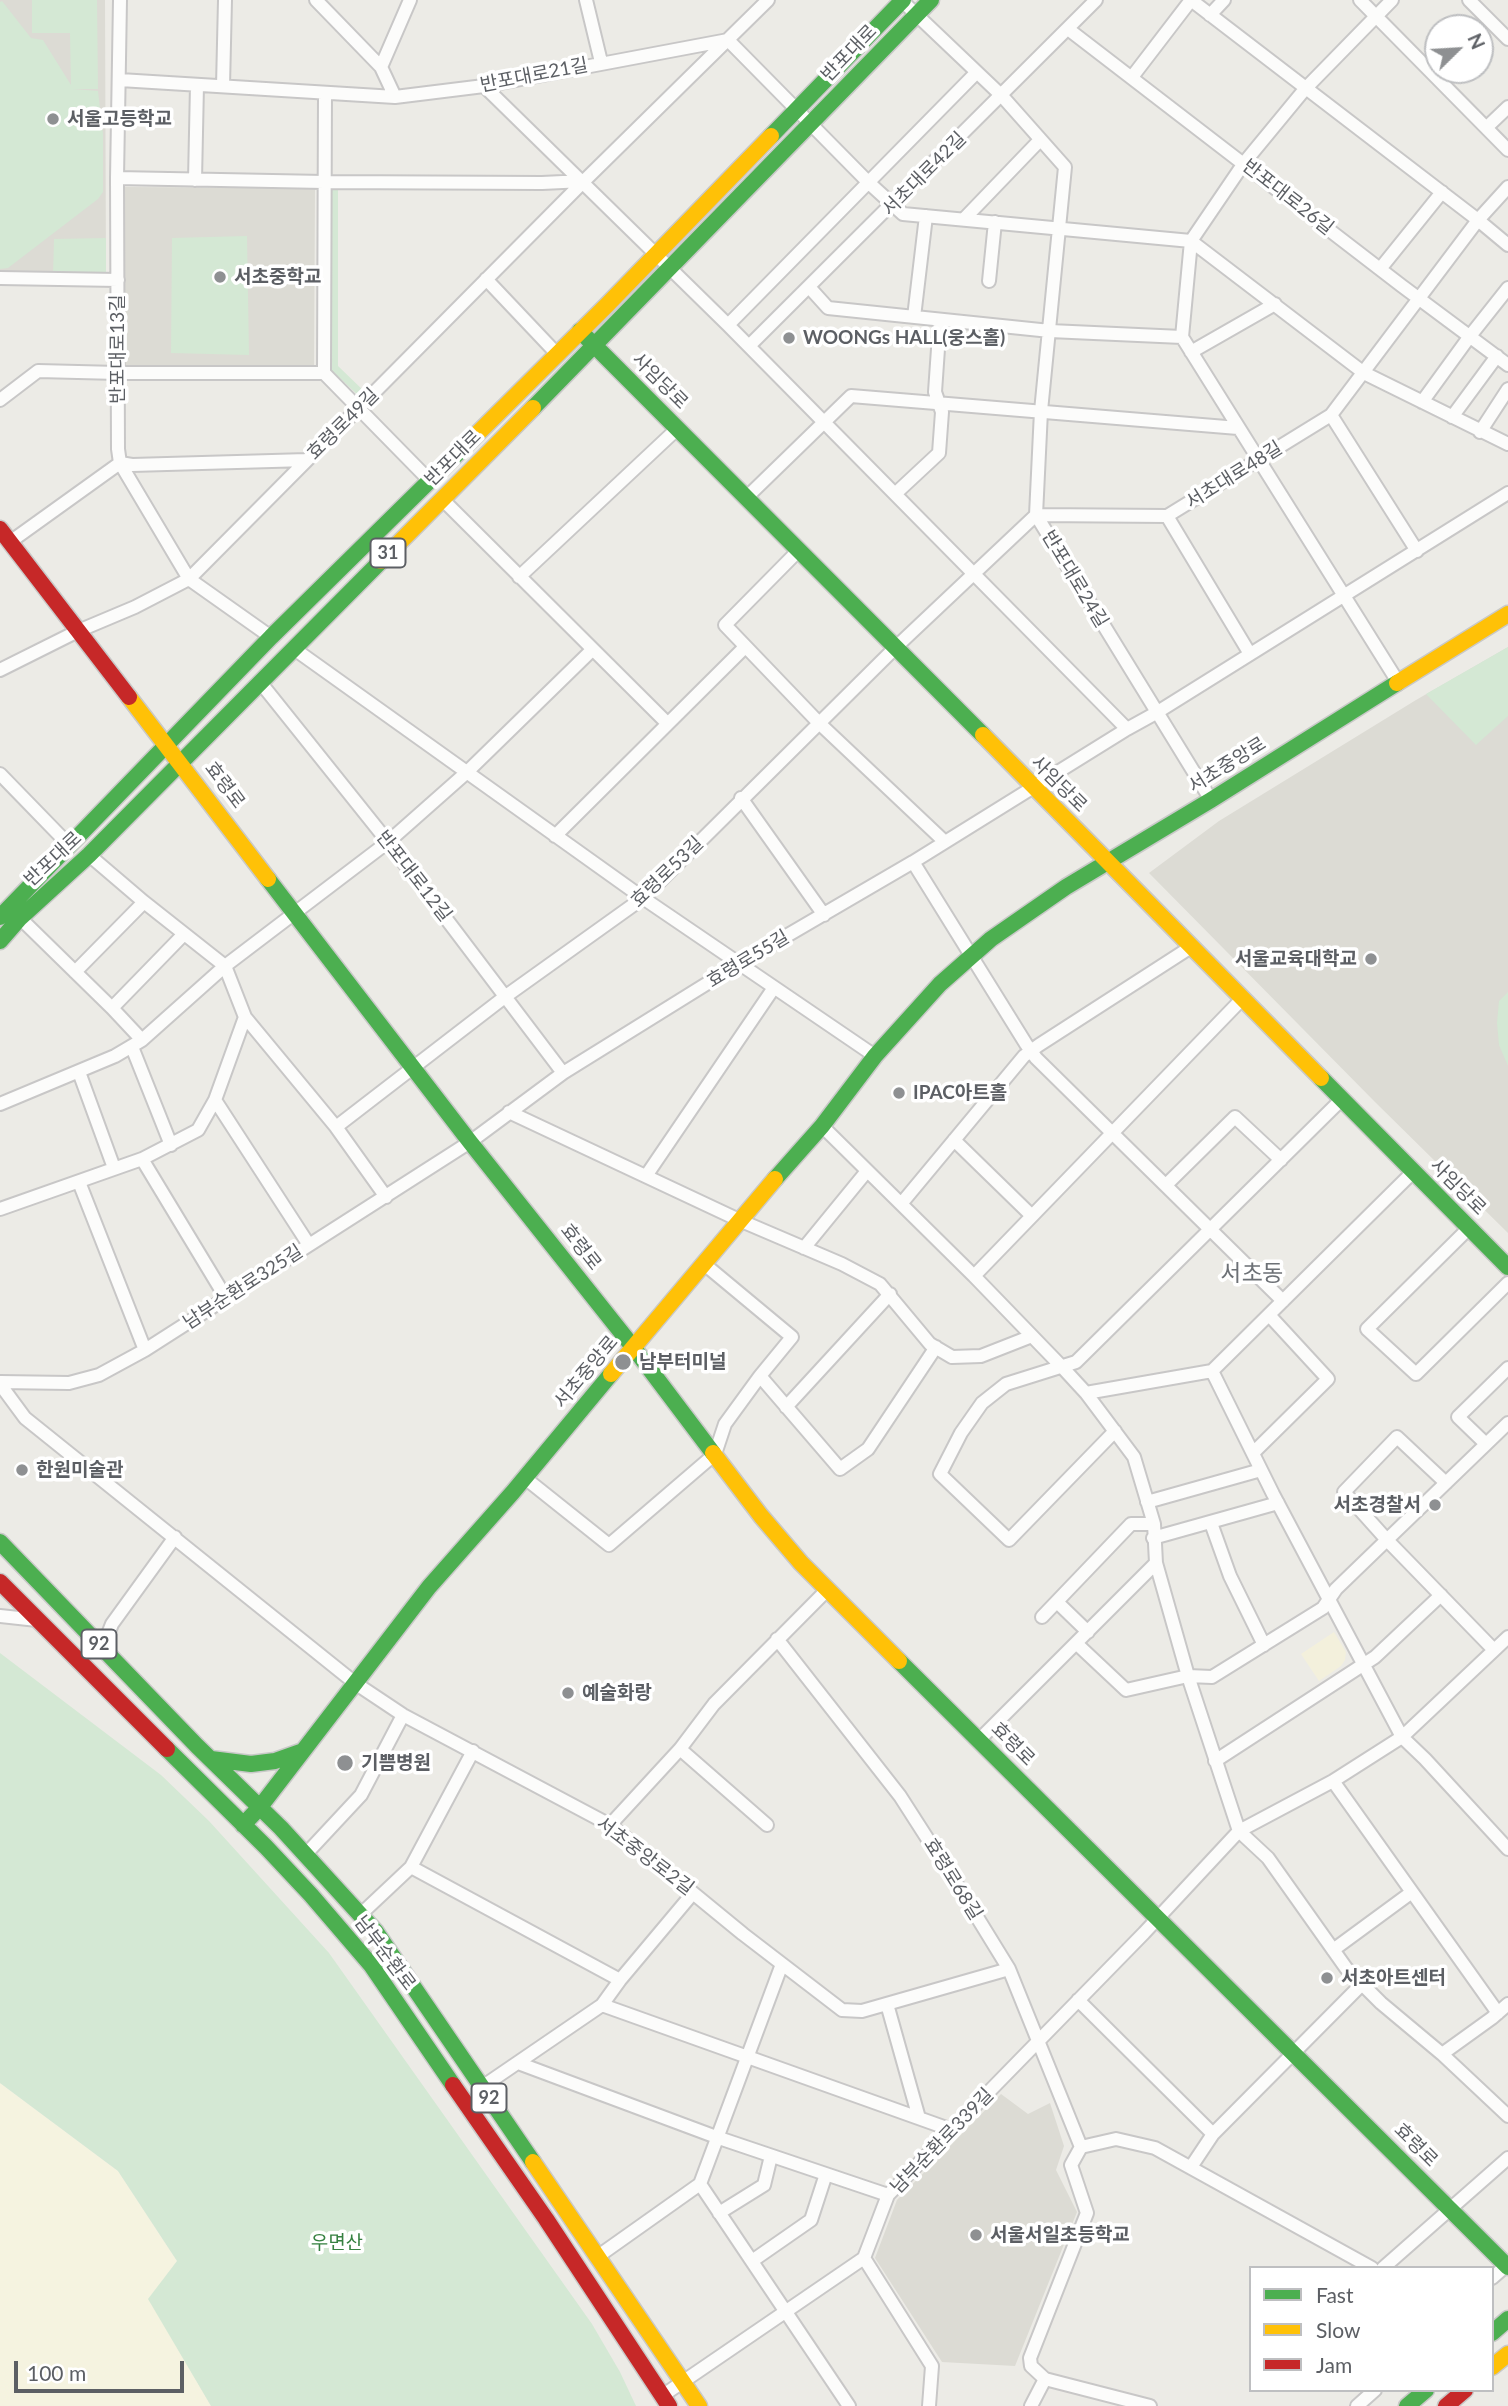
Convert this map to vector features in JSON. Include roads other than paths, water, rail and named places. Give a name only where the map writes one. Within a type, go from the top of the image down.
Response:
[{"type":"main road","name":"반포대로","points":[[0,917],[271,637],[580,331],[902,0]]},
{"type":"main road","name":"반포대로","points":[[1,939],[89,855],[596,346],[931,0]]},
{"type":"main road","name":"사임당로","points":[[580,331],[1508,1267]]},
{"type":"main road","name":"효령로","points":[[5,536],[470,1142],[634,1347],[761,1516],[801,1563],[1507,2265]]},
{"type":"main road","name":"서초중앙로","points":[[243,1825],[260,1807],[429,1587],[525,1478],[739,1220],[822,1126],[874,1056],[933,992],[972,955],[1026,913],[1508,614]]},
{"type":"main road","name":"남부순환로","points":[[0,1542],[197,1746],[306,1854],[361,1914],[389,1950],[699,2406]]},
{"type":"main road","name":"남부순환로","points":[[0,1582],[311,1895],[371,1965],[546,2219],[665,2401]]},
{"type":"main road","points":[[180,1763],[197,1746]]},
{"type":"main road","points":[[211,1759],[264,1763],[303,1751]]},
{"type":"main road","points":[[1494,2331],[1508,2319]]},
{"type":"main road","points":[[1494,2365],[1508,2354]]},
{"type":"main road","points":[[1408,2406],[1424,2392]]},
{"type":"main road","points":[[1446,2406],[1463,2392]]},
{"type":"street","name":"반포대로13길","points":[[120,0],[117,178],[120,463],[189,579],[271,637]]},
{"type":"street","points":[[223,86],[225,0]]},
{"type":"street","points":[[316,0],[381,67],[395,97]]},
{"type":"street","points":[[381,67],[410,0]]},
{"type":"street","points":[[586,0],[601,62]]},
{"type":"street","name":"효령로49길","points":[[0,670],[189,579],[584,181],[768,0]]},
{"type":"street","name":"반포대로24길","points":[[902,0],[1002,96],[1065,167],[1041,411],[1036,516],[1211,800]]},
{"type":"street","name":"서초대로42길","points":[[749,346],[1096,0]]},
{"type":"street","points":[[1132,77],[1191,0],[1506,241]]},
{"type":"street","points":[[1210,15],[1224,0]]},
{"type":"street","points":[[1360,0],[1508,150]]},
{"type":"street","points":[[1392,0],[1305,89],[1244,163],[1191,241],[1182,337],[1257,461],[1398,682]]},
{"type":"street","points":[[1469,0],[1508,39]]},
{"type":"street","name":"반포대로26길","points":[[1068,29],[1508,365]]},
{"type":"street","name":"반포대로21길","points":[[120,80],[395,97],[484,86],[728,40]]},
{"type":"street","points":[[728,40],[903,214],[1191,241],[1364,373],[1508,444]]},
{"type":"street","points":[[728,324],[976,73]]},
{"type":"street","points":[[195,180],[197,85]]},
{"type":"street","points":[[484,86],[728,324],[1127,729]]},
{"type":"street","points":[[324,373],[325,93]]},
{"type":"street","points":[[1487,127],[1508,107]]},
{"type":"street","points":[[964,219],[1040,140]]},
{"type":"street","points":[[117,178],[324,182],[584,181]]},
{"type":"street","name":"서초대로48길","points":[[1036,516],[1167,516],[1331,415],[1478,220],[1508,187]]},
{"type":"street","points":[[1380,269],[1442,192]]},
{"type":"street","points":[[914,317],[926,216]]},
{"type":"street","points":[[989,281],[995,222]]},
{"type":"street","points":[[0,278],[118,280]]},
{"type":"street","points":[[486,279],[557,354]]},
{"type":"street","points":[[809,287],[828,308],[1050,331],[1182,337]]},
{"type":"street","points":[[1422,402],[1508,288]]},
{"type":"street","points":[[1191,352],[1275,304]]},
{"type":"street","points":[[895,494],[939,453],[942,412],[935,391],[940,320]]},
{"type":"street","points":[[1452,417],[1497,356]]},
{"type":"street","points":[[0,400],[38,371],[324,373],[429,480]]},
{"type":"street","points":[[1480,432],[1508,389]]},
{"type":"street","points":[[747,497],[851,396],[1238,428]]},
{"type":"street","points":[[1331,415],[1417,551]]},
{"type":"street","points":[[519,577],[678,428]]},
{"type":"street","points":[[5,536],[120,463],[132,466],[307,460]]},
{"type":"street","name":"효령로55길","points":[[470,1142],[563,1073],[740,962],[913,862],[1508,493]]},
{"type":"street","points":[[442,499],[667,723]]},
{"type":"street","points":[[895,648],[1036,516]]},
{"type":"street","points":[[1167,516],[1251,654]]},
{"type":"street","points":[[799,550],[725,625],[820,723],[945,842]]},
{"type":"street","points":[[555,836],[745,646]]},
{"type":"street","points":[[293,648],[643,898],[874,1056]]},
{"type":"street","name":"효령로53길","points":[[414,1067],[506,996],[643,898],[895,648]]},
{"type":"street","points":[[0,1104],[79,1072],[137,1044],[225,966],[388,842],[466,773],[592,650]]},
{"type":"street","name":"반포대로12길","points":[[260,682],[388,842],[563,1073]]},
{"type":"street","points":[[0,774],[70,846]]},
{"type":"street","points":[[741,798],[824,915]]},
{"type":"street","points":[[89,855],[225,966],[245,1017],[336,1127],[386,1197]]},
{"type":"street","points":[[913,862],[1031,1051],[1283,1301]]},
{"type":"street","points":[[75,972],[144,902]]},
{"type":"street","points":[[20,918],[112,1008],[137,1044],[171,1145]]},
{"type":"street","points":[[112,1008],[184,934]]},
{"type":"street","points":[[901,1203],[1031,1051],[1191,947]]},
{"type":"street","points":[[646,1176],[774,989]]},
{"type":"street","points":[[974,1276],[1242,999]]},
{"type":"street","points":[[0,1209],[142,1158],[198,1129],[215,1100],[245,1017]]},
{"type":"street","points":[[336,1127],[414,1067]]},
{"type":"street","points":[[79,1072],[114,1168]]},
{"type":"street","points":[[1115,1431],[1009,1540],[940,1474],[961,1433],[982,1402],[1006,1384],[1076,1362],[1342,1099]]},
{"type":"street","points":[[215,1100],[309,1245]]},
{"type":"street","points":[[509,1112],[880,1284],[930,1344],[952,1356],[981,1356],[1032,1336]]},
{"type":"street","points":[[1166,1185],[1236,1116],[1281,1160]]},
{"type":"street","points":[[822,1126],[1063,1368],[1086,1393],[1134,1457],[1154,1524],[1156,1563],[1188,1676],[1239,1831],[1268,1858],[1346,1968],[1508,2116]]},
{"type":"street","points":[[954,1140],[1032,1216]]},
{"type":"street","name":"남부순환로325길","points":[[0,1383],[69,1383],[99,1375],[145,1350],[470,1142]]},
{"type":"street","points":[[142,1158],[226,1298]]},
{"type":"street","points":[[804,1248],[867,1171]]},
{"type":"street","points":[[1086,1393],[1212,1371],[1413,1172]]},
{"type":"street","points":[[79,1182],[145,1350]]},
{"type":"street","points":[[1469,1228],[1367,1329],[1416,1374],[1508,1283]]},
{"type":"street","points":[[525,1478],[610,1545],[715,1454],[725,1424],[792,1337],[703,1263]]},
{"type":"street","points":[[786,1407],[890,1294]]},
{"type":"street","points":[[1253,1454],[1328,1379],[1269,1315]]},
{"type":"street","points":[[760,1376],[840,1469],[867,1448],[936,1347]]},
{"type":"street","points":[[1486,1444],[1458,1417],[1508,1368]]},
{"type":"street","points":[[1212,1371],[1278,1503],[1402,1737],[1508,1849]]},
{"type":"street","name":"서초중앙로2길","points":[[0,1383],[25,1418],[355,1683],[403,1715],[610,1825],[842,2010],[862,2011],[1009,1969]]},
{"type":"street","points":[[1077,1644],[1126,1690],[1188,1676],[1212,1677],[1323,1608],[1336,1589],[1508,1423]]},
{"type":"street","points":[[1446,1483],[1397,1437],[1344,1492],[1494,1650]]},
{"type":"street","points":[[1147,1502],[1261,1470]]},
{"type":"street","points":[[1153,1538],[1278,1503]]},
{"type":"street","points":[[1211,1523],[1230,1576],[1264,1644]]},
{"type":"street","points":[[1042,1617],[1131,1524],[1154,1524]]},
{"type":"street","points":[[103,1647],[112,1624],[175,1538]]},
{"type":"street","points":[[979,1740],[1156,1563]]},
{"type":"street","points":[[610,1825],[680,1749],[714,1704],[828,1589]]},
{"type":"street","points":[[1215,1761],[1375,1657],[1441,1595]]},
{"type":"street","points":[[1057,1602],[1088,1632]]},
{"type":"street","points":[[0,1616],[37,1620]]},
{"type":"street","name":"남부순환로339길","points":[[864,2258],[888,2195],[1038,2043],[1239,1831],[1333,1781],[1402,1737],[1508,1637]]},
{"type":"street","name":"효령로68길","points":[[777,1639],[900,1796],[1009,1969],[1081,2147]]},
{"type":"street","points":[[306,1854],[361,1795],[403,1715]]},
{"type":"street","points":[[680,1749],[767,1825]]},
{"type":"street","points":[[361,1914],[411,1867],[473,1751]]},
{"type":"street","points":[[1333,1781],[1498,2013]]},
{"type":"street","points":[[411,1867],[620,1980]]},
{"type":"street","points":[[482,2087],[602,2005],[693,1892]]},
{"type":"street","points":[[1333,1950],[1412,1892]]},
{"type":"street","points":[[597,2257],[700,2185],[782,1964]]},
{"type":"street","points":[[1191,2167],[1213,2134],[1362,1984]]},
{"type":"street","points":[[1078,2000],[1213,2134]]},
{"type":"street","points":[[887,2004],[919,2118]]},
{"type":"street","points":[[1442,2054],[1508,2004]]},
{"type":"street","points":[[602,2005],[952,2130]]},
{"type":"street","points":[[518,2063],[719,2138],[888,2195]]},
{"type":"street","points":[[1150,2406],[1109,2400],[1045,2379],[1031,2366],[1030,2358],[1087,2213],[1071,2165],[1081,2147],[1116,2139],[1155,2148],[1368,2266]]},
{"type":"street","points":[[719,2213],[764,2185],[771,2156]]},
{"type":"street","points":[[1385,2266],[1508,2158]]},
{"type":"street","points":[[752,2261],[811,2220],[826,2174]]},
{"type":"street","points":[[700,2185],[849,2406]]},
{"type":"street","points":[[665,2401],[683,2383],[864,2258],[932,2366],[929,2406]]},
{"type":"street","points":[[1031,2406],[1045,2379]]},
{"type":"street","points":[[1357,2406],[1374,2392]]},
{"type":"place","name":"서울고등학교","points":[[53,119]]},
{"type":"place","name":"서초중학교","points":[[220,277]]},
{"type":"place","name":"WOONGs HALL(웅스홀)","points":[[789,338]]},
{"type":"place","name":"서울교육대학교","points":[[1371,959]]},
{"type":"place","name":"IPAC아트홀","points":[[899,1093]]},
{"type":"place","name":"남부터미널","points":[[623,1362]]},
{"type":"place","name":"한원미술관","points":[[22,1470]]},
{"type":"place","name":"서초경찰서","points":[[1435,1505]]},
{"type":"place","name":"예술화랑","points":[[568,1693]]},
{"type":"place","name":"기쁨병원","points":[[345,1763]]},
{"type":"place","name":"서초아트센터","points":[[1327,1978]]},
{"type":"place","name":"서울서일초등학교","points":[[976,2235]]},
{"type":"district","name":"서초동","points":[[1252,1274]]},
{"type":"park label","name":"우면산","points":[[337,2243]]}]
